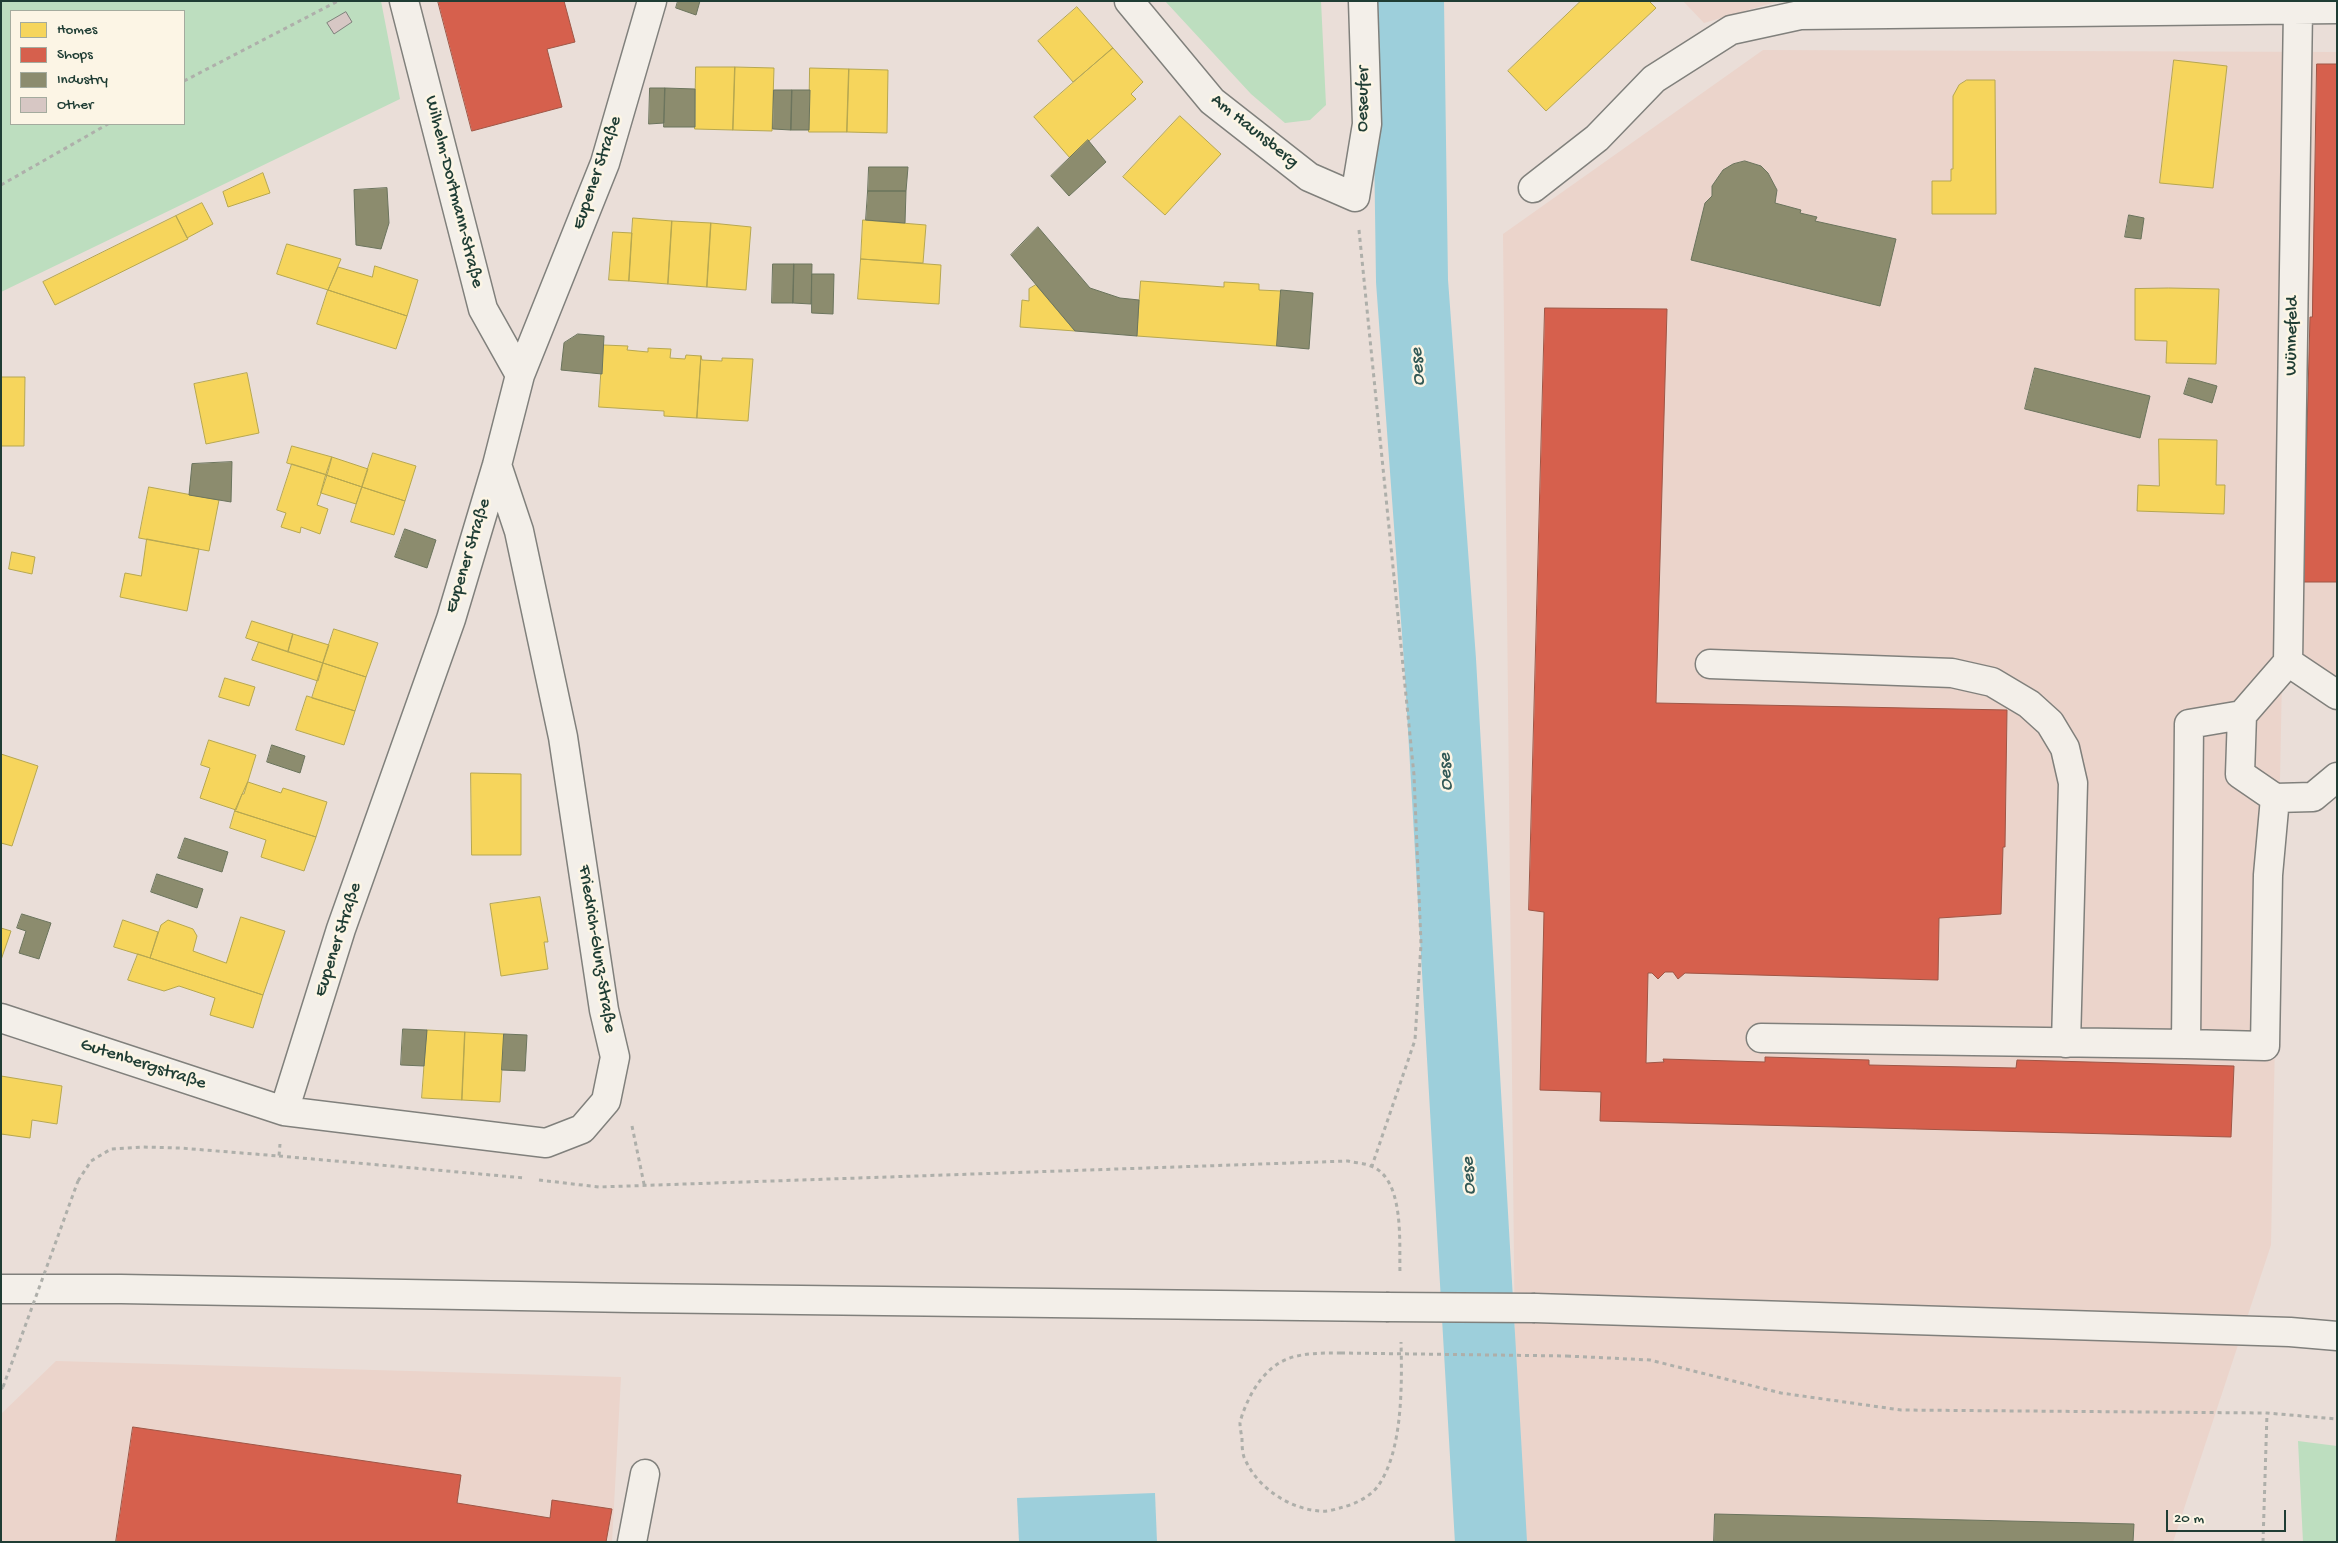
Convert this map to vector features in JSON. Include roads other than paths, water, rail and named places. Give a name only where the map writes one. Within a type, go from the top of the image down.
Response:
[{"type":"street","name":"Wilhelm-Dortmann-Straße","points":[[404,1],[483,309],[520,375]]},
{"type":"street","name":"Eupener Straße","points":[[284,1111],[341,928],[451,618],[497,465],[520,375],[605,163],[652,1]]},
{"type":"street","name":"Am Haunsberg","points":[[1129,1],[1212,101],[1309,177],[1355,197]]},
{"type":"street","name":"Oeseufer","points":[[1355,197],[1367,124],[1364,1]]},
{"type":"street","points":[[1533,188],[1597,138],[1654,80],[1731,30],[1800,15],[2148,6],[2298,10],[2337,9]]},
{"type":"street","name":"Wünnefeld","points":[[2288,662],[2298,10]]},
{"type":"street","name":"Friedrich-Glunz-Straße","points":[[284,1111],[546,1143],[582,1129],[606,1101],[616,1057],[604,1010],[563,737],[519,531],[497,465]]},
{"type":"street","points":[[2337,695],[2288,662],[2242,715],[2240,774],[2275,798],[2313,797],[2337,777]]},
{"type":"street","points":[[1710,664],[1952,672],[1992,682],[2029,704],[2050,723],[2065,748],[2073,783],[2066,1043]]},
{"type":"street","points":[[2186,1044],[2189,724],[2242,715]]},
{"type":"street","points":[[1760,1038],[2265,1046],[2268,875],[2275,798]]},
{"type":"street","name":"Gutenbergstraße","points":[[1,1018],[284,1111]]},
{"type":"street","points":[[1,1289],[131,1289],[623,1298],[1535,1308],[2280,1331],[2337,1336]]},
{"type":"street","points":[[632,1542],[645,1474]]},
{"type":"water","points":[[1155,1493],[1157,1542],[1019,1542],[1017,1498]]},
{"type":"waterway","name":"Oese","points":[[1408,1],[1412,281],[1440,660],[1491,1542]]}]
